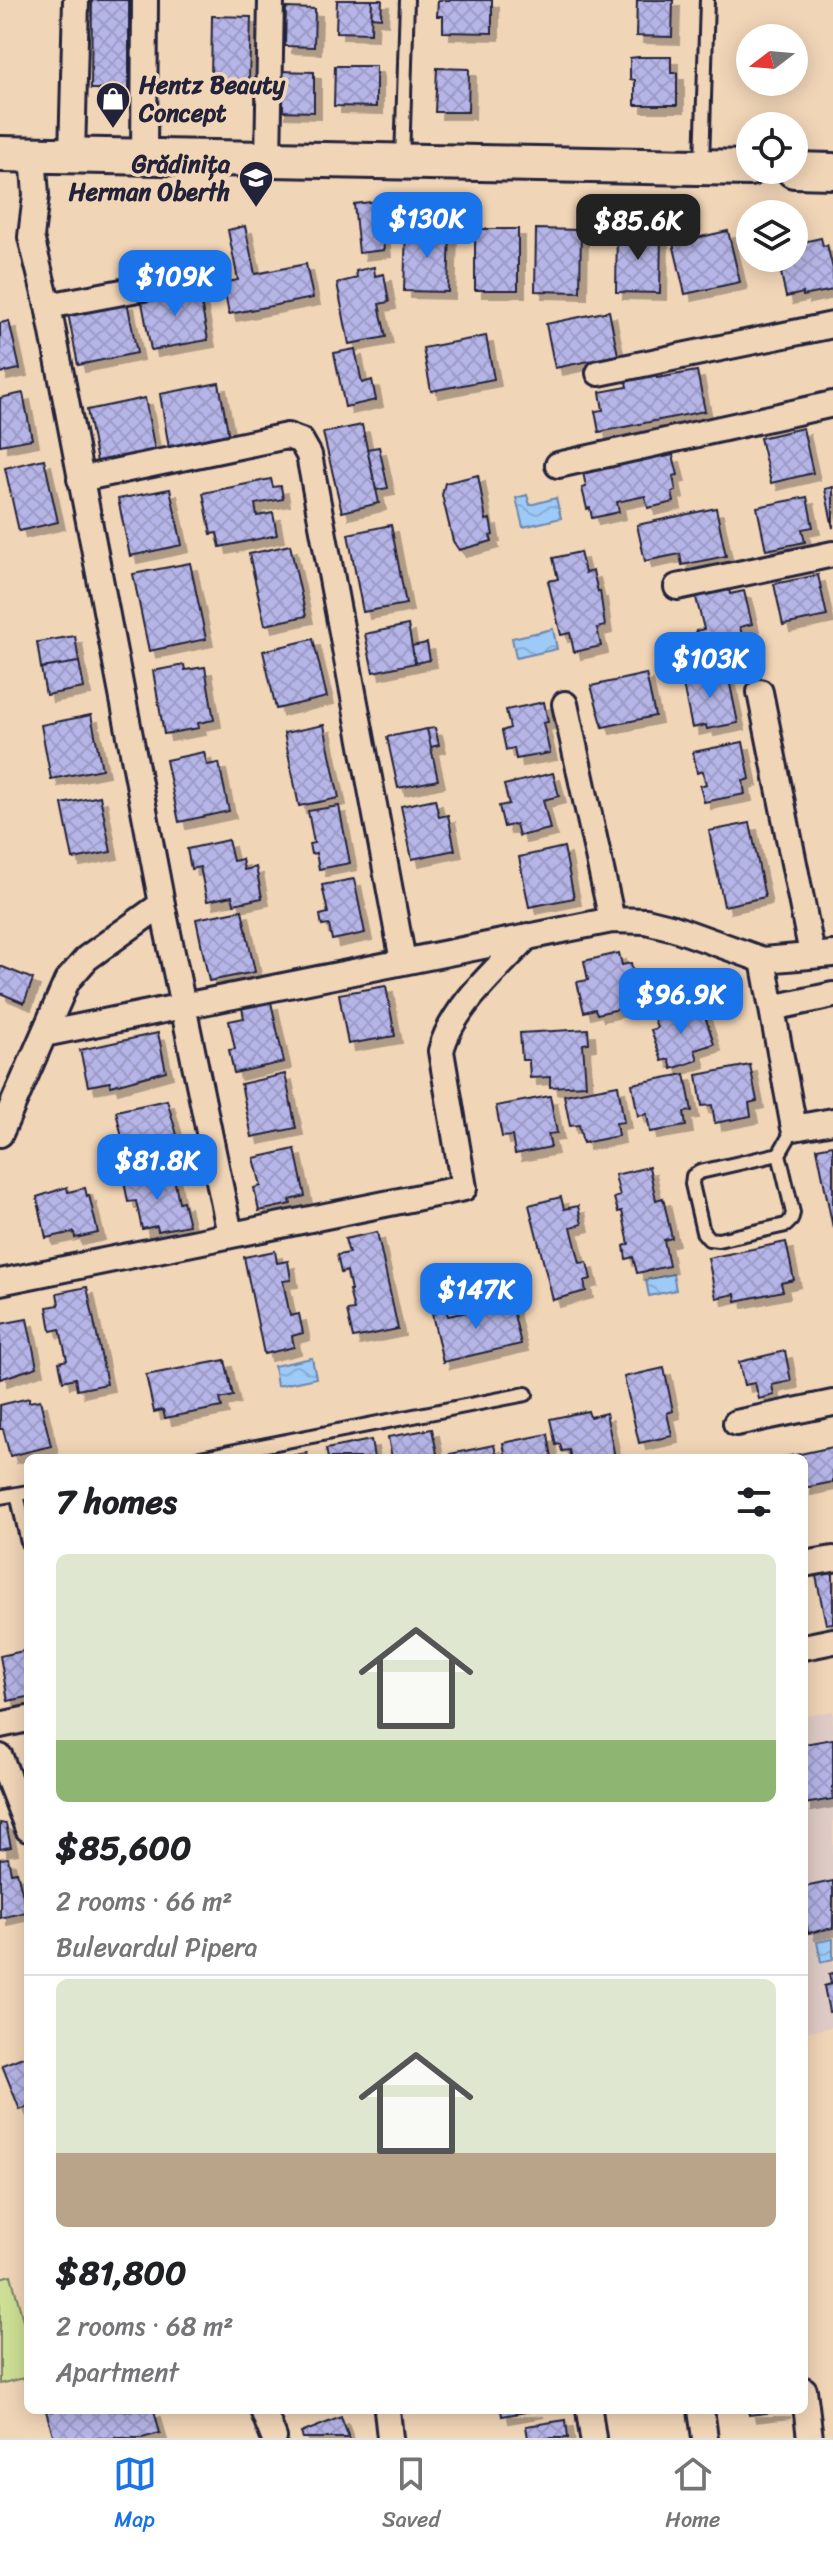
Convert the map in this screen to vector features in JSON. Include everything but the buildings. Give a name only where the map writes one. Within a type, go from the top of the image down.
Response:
[{"type":"main road","points":[[17,154],[736,168]]},
{"type":"main road","points":[[808,170],[833,171]]},
{"type":"street","points":[[72,155],[76,0]]},
{"type":"street","points":[[144,157],[145,0]]},
{"type":"street","points":[[268,159],[271,0]]},
{"type":"street","points":[[17,154],[36,195],[49,237],[46,296],[162,904],[230,1234]]},
{"type":"street","points":[[46,296],[186,280]]},
{"type":"street","points":[[599,373],[833,325]]},
{"type":"street","points":[[558,465],[833,404]]},
{"type":"street","points":[[80,479],[287,436],[301,441],[309,455],[403,961]]},
{"type":"street","points":[[677,587],[833,554]]},
{"type":"street","points":[[44,1034],[612,920],[646,921],[674,928],[763,960],[822,954],[760,692]]},
{"type":"street","points":[[565,704],[612,920]]},
{"type":"street","points":[[0,1134],[67,981],[87,958],[162,904]]},
{"type":"street","points":[[0,1282],[464,1188],[441,1051],[445,1034],[528,936]]},
{"type":"street","points":[[763,960],[794,1128],[833,1121]]},
{"type":"street","points":[[772,1008],[833,995]]},
{"type":"street","points":[[736,1423],[833,1403]]},
{"type":"street","points":[[808,1563],[833,1559]]},
{"type":"street","points":[[808,1646],[833,1641]]},
{"type":"street","points":[[0,1725],[24,1720]]},
{"type":"street","points":[[0,1757],[24,1815]]},
{"type":"street","points":[[265,2414],[274,2438]]},
{"type":"street","points":[[387,2414],[390,2438]]},
{"type":"street","points":[[590,2414],[593,2438]]},
{"type":"street","points":[[702,2414],[705,2438]]},
{"type":"street","points":[[807,2414],[810,2438]]},
{"type":"lane","points":[[402,161],[407,0]]},
{"type":"lane","points":[[702,167],[707,0]]},
{"type":"lane","points":[[779,1154],[693,1176],[703,1232],[709,1239],[718,1240],[786,1225],[791,1220],[793,1213],[779,1154],[794,1128]]},
{"type":"lane","points":[[220,1454],[526,1394]]},
{"type":"lane","points":[[0,1497],[23,1493]]},
{"type":"shaded area","points":[[833,1711],[833,2027],[808,2031],[808,1715]]},
{"type":"green space","points":[[11,2275],[24,2324],[24,2378],[0,2384],[0,2278]]},
{"type":"water","points":[[527,495],[530,505],[556,498],[561,518],[523,527],[516,498]]},
{"type":"water","points":[[553,629],[557,649],[516,658],[512,638]]},
{"type":"water","points":[[673,1274],[676,1290],[649,1296],[646,1280]]},
{"type":"water","points":[[312,1358],[316,1378],[277,1386],[274,1366]]},
{"type":"water","points":[[833,1939],[833,1959],[821,1962],[817,1942]]},
{"type":"place","name":"Hentz Beauty Concept","points":[[113,130]]},
{"type":"place","name":"Grădinița Herman Oberth","points":[[256,209]]}]
